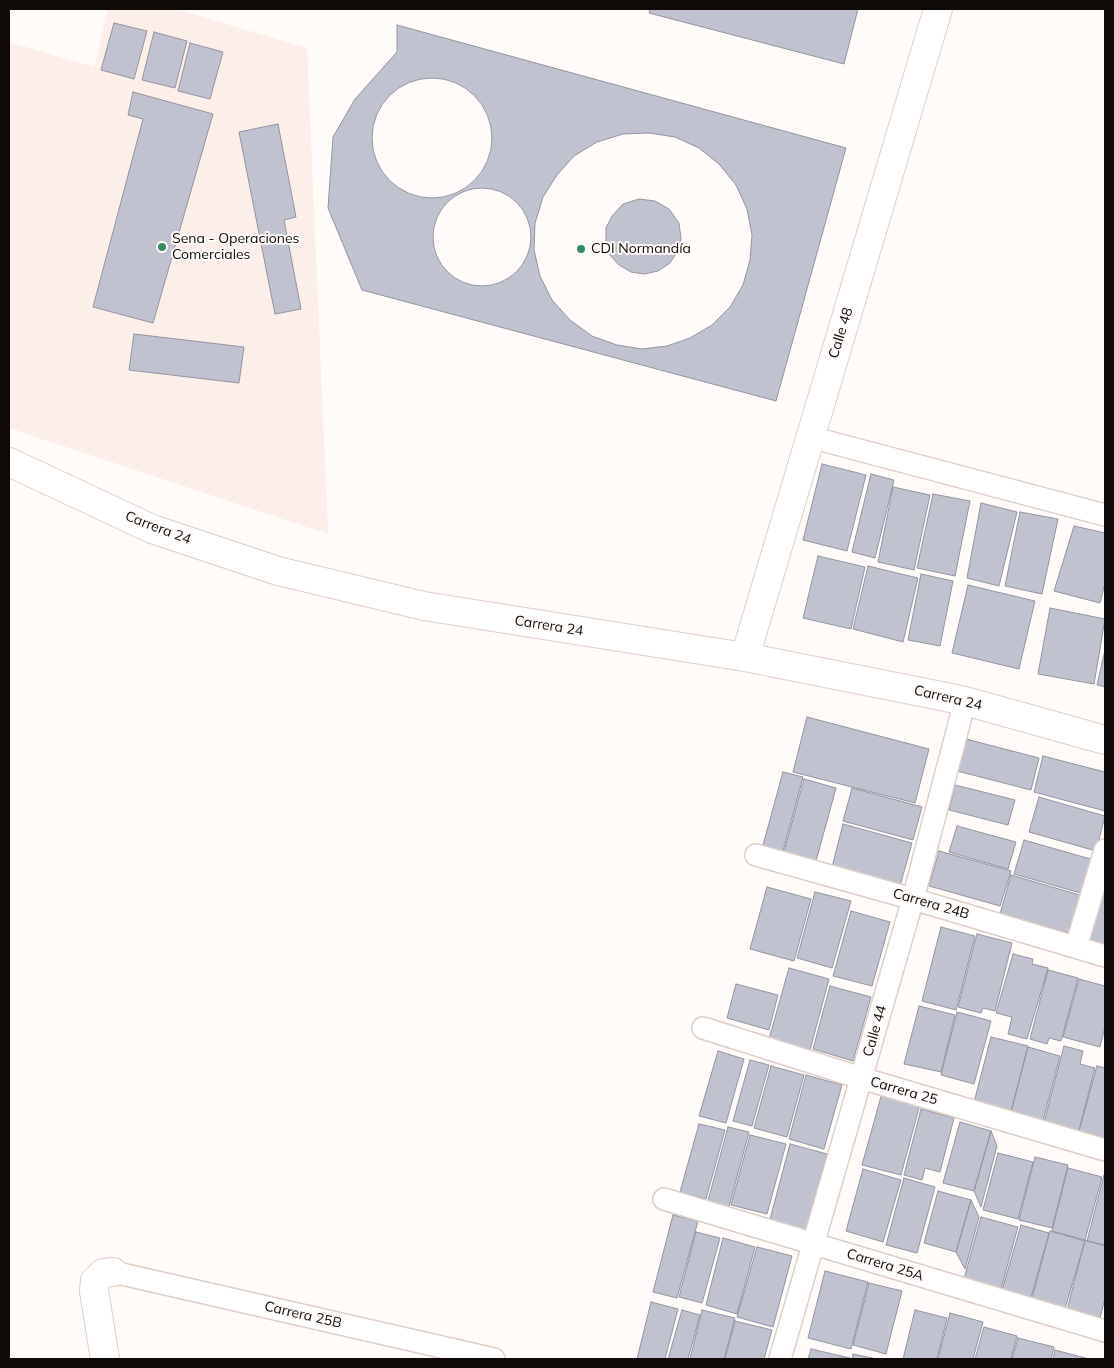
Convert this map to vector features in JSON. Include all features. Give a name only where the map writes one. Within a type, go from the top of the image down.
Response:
[{"type":"street","name":"Calle 48","points":[[745,657],[938,9]]},
{"type":"street","name":"Carrera 24","points":[[9,462],[152,529],[278,571],[424,606],[745,657],[965,701],[1105,740]]},
{"type":"street","points":[[105,1359],[94,1291],[95,1281],[103,1273],[113,1272]]},
{"type":"lane","points":[[810,437],[1105,515]]},
{"type":"lane","name":"Calle 44","points":[[780,1359],[913,899],[965,701]]},
{"type":"lane","points":[[1076,947],[1105,850]]},
{"type":"lane","name":"Carrera 24B","points":[[756,855],[1105,956]]},
{"type":"lane","name":"Carrera 25","points":[[703,1028],[861,1078],[1105,1150]]},
{"type":"lane","name":"Carrera 25A","points":[[664,1199],[1105,1332]]},
{"type":"lane","name":"Carrera 25B","points":[[113,1272],[494,1359]]},
{"type":"shaded area","name":"Sena - Operaciones Comerciales","points":[[108,9],[176,9],[307,48],[328,534],[9,428],[9,42],[94,67]]},
{"type":"building","points":[[650,9],[858,9],[844,64],[649,13]]},
{"type":"building","points":[[114,23],[147,31],[134,79],[101,70]]},
{"type":"building","name":"CDI Normandía","points":[[397,25],[846,148],[776,401],[362,290],[328,208],[333,137],[355,99],[397,52]]},
{"type":"building","points":[[154,32],[187,41],[175,88],[142,80]]},
{"type":"building","points":[[190,43],[223,52],[210,99],[178,91]]},
{"type":"building","points":[[432,78],[444,79],[455,83],[465,88],[474,96],[482,105],[487,115],[491,126],[491,150],[487,161],[482,171],[474,180],[465,188],[455,193],[444,197],[432,198],[420,197],[409,193],[399,188],[390,180],[382,171],[377,161],[373,150],[372,138],[373,126],[377,115],[382,105],[390,96],[399,88],[409,83],[420,79]]},
{"type":"building","points":[[133,92],[213,114],[153,323],[93,307],[143,119],[128,115]]},
{"type":"building","points":[[278,124],[296,217],[284,220],[301,309],[275,314],[239,132]]},
{"type":"building","points":[[649,133],[675,137],[699,148],[719,164],[736,185],[747,209],[752,235],[750,260],[743,285],[730,307],[712,325],[690,338],[667,346],[642,349],[617,345],[592,336],[570,320],[552,300],[540,276],[534,250],[535,223],[543,197],[557,175],[574,156],[597,142],[623,134]],"holes":[[[639,199],[655,201],[669,209],[679,223],[681,239],[677,252],[670,263],[658,271],[644,274],[631,272],[619,265],[610,255],[606,242],[606,228],[612,216],[623,204]]]},
{"type":"building","points":[[482,188],[501,192],[516,203],[527,218],[531,237],[527,256],[516,271],[501,282],[482,286],[463,282],[448,271],[437,256],[433,237],[437,218],[448,203],[463,192]]},
{"type":"building","points":[[134,334],[244,347],[239,383],[129,370]]},
{"type":"building","points":[[822,464],[866,475],[847,551],[803,540]]},
{"type":"building","points":[[871,474],[894,480],[875,558],[852,552]]},
{"type":"building","points":[[893,487],[930,495],[914,570],[878,562]]},
{"type":"building","points":[[933,494],[970,501],[955,576],[917,568]]},
{"type":"building","points":[[981,503],[1017,512],[999,586],[967,578]]},
{"type":"building","points":[[1020,512],[1058,519],[1042,594],[1005,586]]},
{"type":"building","points":[[1074,526],[1105,533],[1105,583],[1100,603],[1054,591]]},
{"type":"building","points":[[818,556],[865,567],[851,629],[803,618]]},
{"type":"building","points":[[868,566],[918,578],[903,642],[853,629]]},
{"type":"building","points":[[921,574],[953,581],[940,646],[908,640]]},
{"type":"building","points":[[968,585],[1035,601],[1019,669],[952,653]]},
{"type":"building","points":[[1050,608],[1105,619],[1094,684],[1038,674]]},
{"type":"building","points":[[1105,650],[1105,687],[1097,685]]},
{"type":"building","points":[[807,717],[929,749],[915,803],[793,772]]},
{"type":"building","points":[[962,738],[1039,758],[1031,790],[953,770]]},
{"type":"building","points":[[1043,756],[1105,772],[1105,811],[1034,792]]},
{"type":"building","points":[[783,772],[803,777],[783,851],[763,845]]},
{"type":"building","points":[[804,779],[836,788],[816,861],[784,852]]},
{"type":"building","points":[[955,785],[1015,800],[1008,825],[949,810]]},
{"type":"building","points":[[852,788],[922,807],[913,840],[843,821]]},
{"type":"building","points":[[1039,797],[1105,816],[1096,851],[1029,832]]},
{"type":"building","points":[[843,824],[912,843],[900,886],[832,867]]},
{"type":"building","points":[[957,826],[1016,842],[1008,869],[949,852]]},
{"type":"building","points":[[1024,840],[1094,860],[1084,894],[1014,874]]},
{"type":"building","points":[[939,851],[1011,871],[1000,906],[929,886]]},
{"type":"building","points":[[1011,875],[1083,896],[1073,934],[1000,914]]},
{"type":"building","points":[[1105,878],[1105,953],[1087,947]]},
{"type":"building","points":[[767,887],[811,899],[794,961],[750,949]]},
{"type":"building","points":[[815,892],[851,901],[832,968],[797,958]]},
{"type":"building","points":[[851,911],[890,922],[872,986],[833,976]]},
{"type":"building","points":[[941,927],[975,936],[956,1010],[922,1001]]},
{"type":"building","points":[[977,934],[1012,943],[995,1011],[983,1008],[981,1013],[958,1007]]},
{"type":"building","points":[[1013,954],[1033,959],[1032,964],[1048,968],[1027,1039],[1008,1034],[1012,1017],[996,1013]]},
{"type":"building","points":[[789,968],[829,979],[810,1050],[769,1039]]},
{"type":"building","points":[[1048,970],[1078,978],[1061,1041],[1049,1038],[1047,1044],[1030,1039]]},
{"type":"building","points":[[1079,979],[1105,986],[1105,1027],[1100,1047],[1063,1037]]},
{"type":"building","points":[[736,984],[778,995],[769,1030],[727,1018]]},
{"type":"building","points":[[830,986],[871,997],[853,1061],[813,1049]]},
{"type":"building","points":[[919,1006],[955,1015],[941,1072],[904,1064]]},
{"type":"building","points":[[957,1012],[991,1021],[974,1084],[941,1075]]},
{"type":"building","points":[[991,1037],[1028,1046],[1010,1116],[973,1106]]},
{"type":"building","points":[[1064,1046],[1083,1051],[1080,1064],[1095,1068],[1078,1134],[1043,1126]]},
{"type":"building","points":[[1028,1047],[1060,1056],[1042,1124],[1010,1115]]},
{"type":"building","points":[[718,1051],[744,1059],[726,1123],[699,1116]]},
{"type":"building","points":[[750,1060],[769,1065],[752,1126],[733,1121]]},
{"type":"building","points":[[771,1066],[804,1075],[787,1137],[754,1128]]},
{"type":"building","points":[[1097,1066],[1105,1068],[1105,1142],[1078,1135]]},
{"type":"building","points":[[806,1075],[842,1085],[824,1149],[789,1139]]},
{"type":"building","points":[[882,1093],[920,1104],[901,1175],[862,1165]]},
{"type":"building","points":[[921,1109],[954,1118],[940,1172],[925,1168],[922,1180],[904,1175]]},
{"type":"building","points":[[960,1122],[991,1131],[974,1191],[943,1183]]},
{"type":"building","points":[[699,1124],[725,1130],[706,1199],[680,1192]]},
{"type":"building","points":[[728,1127],[749,1132],[727,1214],[706,1208]]},
{"type":"building","points":[[991,1131],[997,1146],[981,1207],[974,1191]]},
{"type":"building","points":[[750,1135],[786,1144],[767,1214],[731,1205]]},
{"type":"building","points":[[790,1144],[827,1154],[805,1233],[769,1223]]},
{"type":"building","points":[[998,1153],[1033,1162],[1018,1219],[983,1210]]},
{"type":"building","points":[[1035,1157],[1068,1165],[1052,1228],[1019,1220]]},
{"type":"building","points":[[1068,1168],[1102,1177],[1085,1240],[1052,1231]]},
{"type":"building","points":[[863,1169],[901,1180],[883,1242],[846,1231]]},
{"type":"building","points":[[1105,1175],[1105,1245],[1087,1241]]},
{"type":"building","points":[[904,1178],[935,1187],[917,1253],[886,1245]]},
{"type":"building","points":[[938,1191],[971,1200],[956,1252],[924,1243]]},
{"type":"building","points":[[971,1200],[979,1217],[965,1269],[956,1252]]},
{"type":"building","points":[[673,1215],[698,1221],[677,1298],[653,1292]]},
{"type":"building","points":[[981,1217],[1018,1227],[999,1296],[962,1286]]},
{"type":"building","points":[[1021,1225],[1049,1233],[1029,1305],[1000,1297]]},
{"type":"building","points":[[1050,1231],[1085,1241],[1064,1312],[1031,1302]]},
{"type":"building","points":[[696,1232],[720,1238],[702,1303],[679,1297]]},
{"type":"building","points":[[723,1238],[755,1247],[737,1314],[706,1305]]},
{"type":"building","points":[[1085,1240],[1105,1246],[1105,1298],[1100,1318],[1067,1310]]},
{"type":"building","points":[[757,1247],[792,1256],[773,1327],[737,1317]]},
{"type":"building","points":[[825,1271],[868,1282],[851,1349],[808,1338]]},
{"type":"building","points":[[869,1283],[902,1291],[886,1354],[853,1345]]},
{"type":"building","points":[[651,1302],[678,1309],[665,1359],[637,1359]]},
{"type":"building","points":[[682,1310],[700,1315],[688,1359],[668,1359]]},
{"type":"building","points":[[702,1310],[735,1318],[724,1359],[690,1359]]},
{"type":"building","points":[[915,1310],[947,1318],[937,1359],[903,1359]]},
{"type":"building","points":[[950,1313],[983,1322],[973,1359],[938,1359]]},
{"type":"building","points":[[735,1321],[772,1330],[764,1359],[725,1359]]},
{"type":"building","points":[[984,1327],[1017,1336],[1011,1359],[975,1359]]},
{"type":"building","points":[[1018,1338],[1054,1347],[1051,1359],[1012,1359]]},
{"type":"building","points":[[811,1349],[850,1358],[808,1359]]},
{"type":"building","points":[[1055,1350],[1089,1359],[1053,1359]]},
{"type":"building","points":[[853,1354],[877,1359],[852,1359]]},
{"type":"place","name":"Sena - Operaciones Comerciales","points":[[162,247]]},
{"type":"place","name":"CDI Normandía","points":[[581,249]]}]
